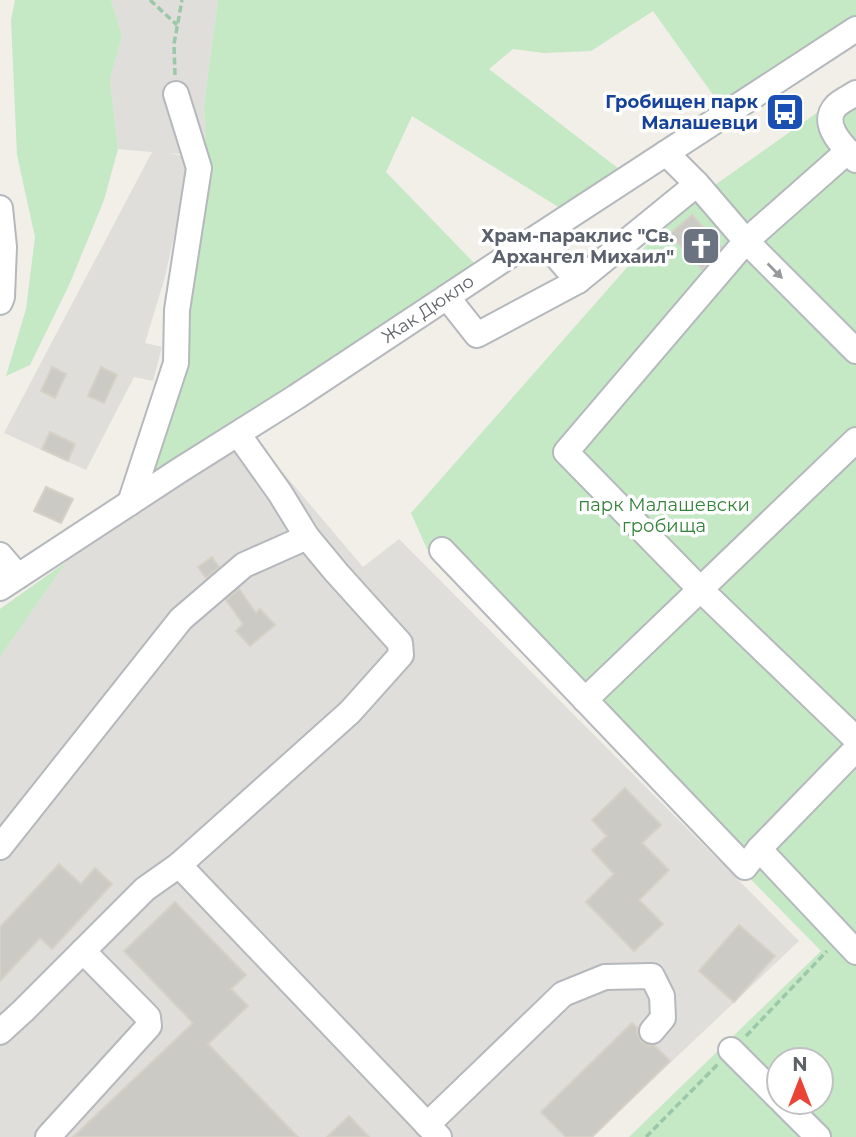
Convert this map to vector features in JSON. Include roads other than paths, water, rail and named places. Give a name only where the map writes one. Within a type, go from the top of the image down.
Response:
[{"type":"street","name":"Жак Дюкло","points":[[9,582],[856,29]]},
{"type":"street","points":[[856,93],[836,106],[831,118],[833,134],[852,155],[746,241],[566,452],[701,590],[856,739]]},
{"type":"street","points":[[130,503],[176,363],[177,310],[199,168],[176,94]]},
{"type":"street","points":[[666,153],[746,241],[856,351]]},
{"type":"street","points":[[447,296],[477,335],[578,281],[697,184]]},
{"type":"street","points":[[0,208],[4,247],[0,302]]},
{"type":"street","points":[[539,236],[578,281]]},
{"type":"street","points":[[0,1031],[145,889],[179,865],[350,712],[401,655],[400,643],[307,537],[238,434]]},
{"type":"street","points":[[585,700],[856,440]]},
{"type":"street","points":[[0,847],[181,619],[244,565],[307,537]]},
{"type":"street","points":[[442,550],[745,867],[759,849],[856,749]]},
{"type":"street","points":[[0,555],[9,582]]},
{"type":"street","points":[[759,849],[856,952]]},
{"type":"street","points":[[179,865],[433,1131],[563,994],[604,977],[652,976],[662,996],[663,1018],[653,1031]]},
{"type":"street","points":[[48,1137],[149,1026],[150,1021],[83,951]]},
{"type":"street","points":[[731,1051],[765,1084]]},
{"type":"street","points":[[797,1116],[818,1137]]},
{"type":"place","name":"Гробищен парк Малашевци","points":[[785,112]]},
{"type":"place","name":"Храм-параклис \"Св. Архангел Михаил\"","points":[[701,246]]},
{"type":"park label","name":"парк Малашевски гробища","points":[[664,515]]}]
